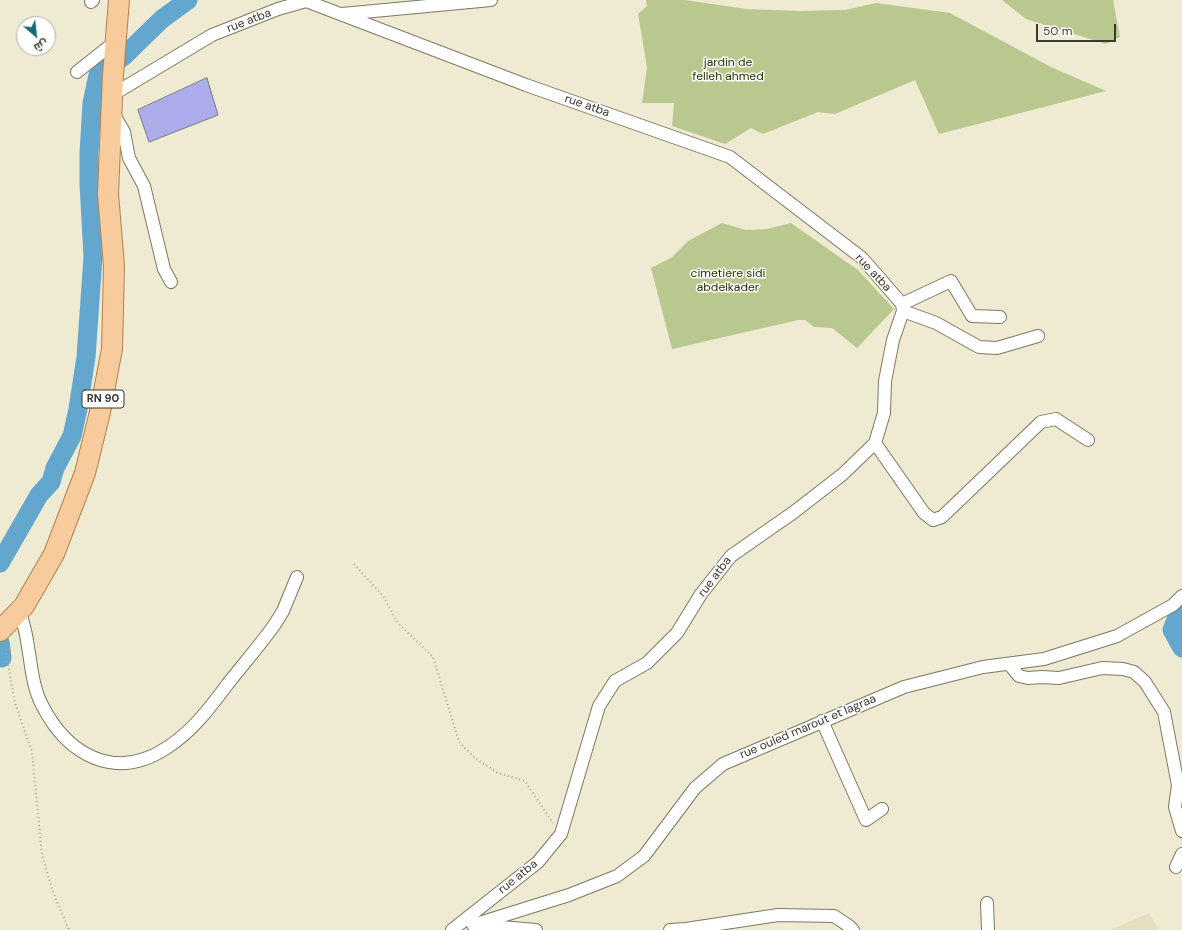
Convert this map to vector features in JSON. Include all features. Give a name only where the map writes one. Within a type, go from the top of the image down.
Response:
[{"type":"main road","name":"RN 90","points":[[9,622],[24,606],[54,554],[85,474],[100,412],[112,349],[114,266],[108,194],[112,102],[119,0]]},
{"type":"street","points":[[339,14],[490,0]]},
{"type":"street","name":"rue atba","points":[[112,102],[212,35],[278,9],[306,1],[519,82],[730,157],[764,176],[862,258],[902,307],[893,340],[885,381],[884,413],[875,443],[843,474],[794,512],[731,556],[702,594],[677,633],[647,663],[615,681],[599,706],[561,834],[538,862],[452,930]]},
{"type":"street","points":[[77,72],[115,57]]},
{"type":"street","points":[[112,102],[124,132],[129,158],[144,186],[164,269],[171,282]]},
{"type":"street","points":[[902,307],[951,281],[972,316],[1000,317]]},
{"type":"street","points":[[902,307],[979,347],[997,348],[1038,336]]},
{"type":"street","points":[[875,443],[924,513],[933,520],[942,517],[1041,422],[1056,419],[1088,440]]},
{"type":"street","points":[[9,622],[27,638],[32,674],[41,704],[59,731],[73,746],[88,756],[105,762],[129,762],[157,754],[170,746],[199,721],[275,624],[283,610],[297,576]]},
{"type":"street","name":"rue ouled marout et lagraa","points":[[456,930],[568,895],[617,876],[644,856],[695,788],[723,764],[904,687],[983,667],[1044,659],[1117,636],[1173,605],[1182,596]]},
{"type":"street","points":[[1009,664],[1019,676],[1028,678],[1059,678],[1102,668],[1123,669],[1134,672],[1145,682],[1164,712],[1178,785],[1175,806],[1182,831]]},
{"type":"street","points":[[822,721],[866,820],[882,809]]},
{"type":"street","points":[[1176,867],[1182,854]]},
{"type":"street","points":[[987,903],[988,930]]},
{"type":"street","points":[[670,930],[686,929],[778,915],[834,916],[853,930]]},
{"type":"street","points":[[473,925],[536,930]]},
{"type":"path","points":[[354,564],[383,596],[398,623],[433,657],[459,742],[475,758],[498,773],[525,781],[561,834]]},
{"type":"path","points":[[9,622],[6,653],[15,703],[32,752],[42,855],[53,892],[69,930]]},
{"type":"shaded area","points":[[1149,913],[1159,930],[1110,930]]},
{"type":"green space","name":"jardin de felleh ahmed","points":[[646,0],[685,0],[746,9],[799,11],[845,10],[876,3],[950,13],[1051,67],[1106,91],[939,134],[915,80],[835,114],[818,112],[763,134],[751,128],[725,144],[672,126],[674,103],[642,103],[647,67],[638,14],[647,6]]},
{"type":"green space","points":[[1002,0],[1113,0],[1120,37],[1106,44],[1026,19]]},
{"type":"green space","name":"cimetiere sidi abdelkader","points":[[722,223],[746,230],[767,229],[791,223],[858,270],[894,309],[857,348],[832,328],[814,327],[805,320],[798,320],[672,349],[651,268],[671,258],[688,241]]},
{"type":"building","points":[[207,78],[218,115],[149,142],[138,110]]},
{"type":"waterway","points":[[0,563],[39,495],[51,482],[55,468],[72,436],[78,409],[86,357],[93,257],[89,153],[92,103],[98,75],[125,55],[162,19],[188,0]]},
{"type":"waterway","points":[[1181,607],[1172,630],[1182,648]]},
{"type":"waterway","points":[[0,642],[2,658]]}]
